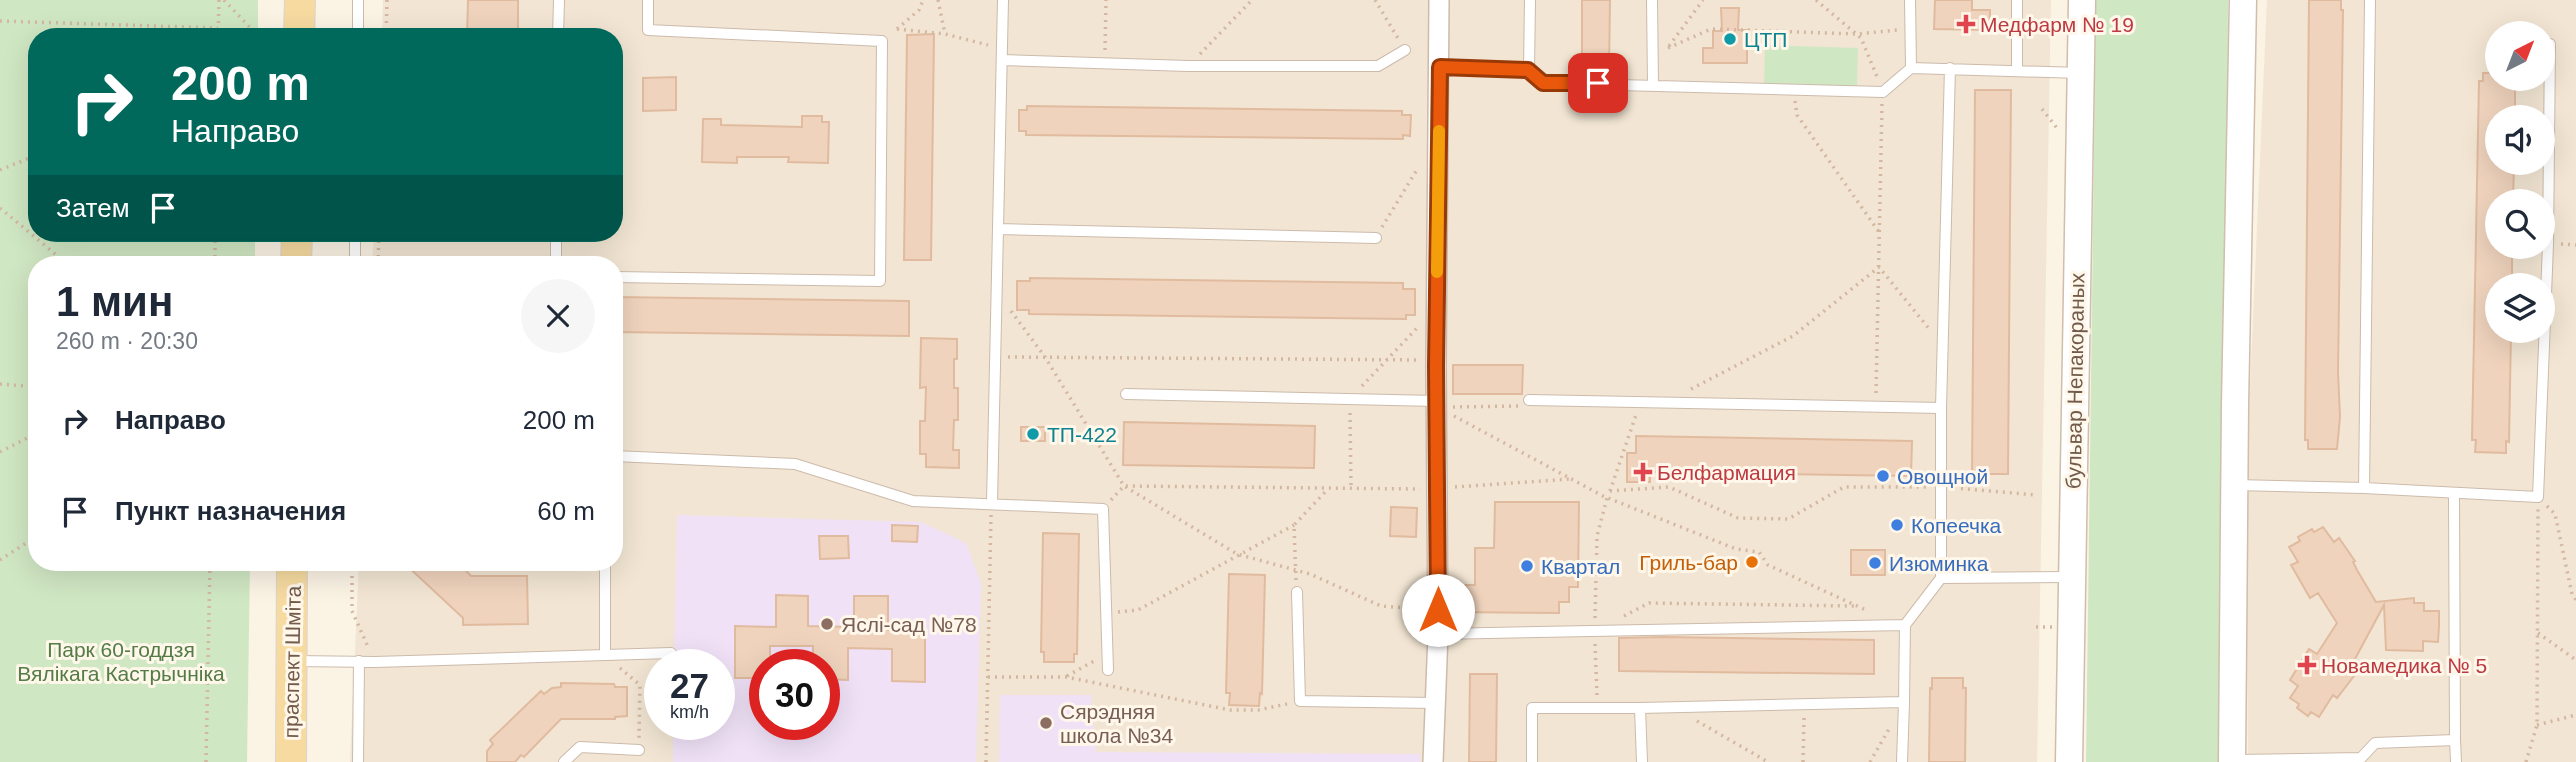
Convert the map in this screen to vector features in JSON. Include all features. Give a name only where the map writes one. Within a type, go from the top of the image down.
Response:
[{"type":"main road","points":[[299,0],[299,28]]},
{"type":"main road","name":"бульвар Непакораных","points":[[2069,762],[2082,0]]},
{"type":"main road","points":[[2232,761],[2243,0]]},
{"type":"main road","name":"праспект Шміта","points":[[290,762],[292,571]]},
{"type":"street","points":[[1433,762],[1438,634],[1436,360],[1439,0]]},
{"type":"lane","points":[[358,0],[358,28]]},
{"type":"lane","points":[[558,28],[559,0]]},
{"type":"lane","points":[[623,277],[880,281],[882,41],[648,30],[648,0]]},
{"type":"lane","points":[[992,503],[1004,55],[1003,0]]},
{"type":"lane","points":[[1528,70],[1530,0]]},
{"type":"lane","points":[[1651,0],[1653,84]]},
{"type":"lane","points":[[1910,0],[1911,68]]},
{"type":"lane","points":[[2017,0],[2017,71]]},
{"type":"lane","points":[[2364,488],[2370,0]]},
{"type":"lane","points":[[1004,55],[1188,66],[1378,66],[1405,50]]},
{"type":"lane","points":[[1440,67],[1528,70],[1543,83],[1883,92],[1911,68],[2081,73]]},
{"type":"lane","points":[[1902,762],[1905,625],[1941,578],[1942,346],[1950,68]]},
{"type":"lane","points":[[2235,485],[2364,488],[2538,497],[2548,244],[2550,91]]},
{"type":"lane","points":[[999,229],[1376,238]]},
{"type":"lane","points":[[1126,394],[1350,398],[1436,404]]},
{"type":"lane","points":[[1529,400],[1941,408]]},
{"type":"lane","points":[[623,456],[795,464],[913,501],[1103,509],[1108,670]]},
{"type":"lane","points":[[2454,493],[2456,762]]},
{"type":"lane","points":[[605,571],[605,655]]},
{"type":"lane","points":[[1941,578],[2072,577]]},
{"type":"lane","points":[[1297,592],[1300,701],[1434,703]]},
{"type":"lane","points":[[1438,634],[1905,625]]},
{"type":"lane","points":[[292,661],[644,654]]},
{"type":"lane","points":[[358,762],[359,661]]},
{"type":"lane","points":[[1532,762],[1532,708],[1904,702]]},
{"type":"lane","points":[[1640,708],[1642,762]]},
{"type":"lane","points":[[2232,761],[2361,760],[2375,743],[2455,740]]},
{"type":"lane","points":[[564,762],[580,747],[639,750]]},
{"type":"path","points":[[218,28],[219,0]]},
{"type":"path","points":[[224,0],[250,28]]},
{"type":"path","points":[[386,28],[387,0]]},
{"type":"path","points":[[882,41],[919,10],[923,0]]},
{"type":"path","points":[[938,0],[945,34]]},
{"type":"path","points":[[1105,63],[1106,0]]},
{"type":"path","points":[[1188,66],[1252,0]]},
{"type":"path","points":[[1703,0],[1668,48],[1711,29],[1857,34],[1910,29]]},
{"type":"path","points":[[1816,0],[1861,38],[1883,92],[1876,407]]},
{"type":"path","points":[[0,21],[191,28]]},
{"type":"path","points":[[897,29],[945,34],[1004,55]]},
{"type":"path","points":[[1793,89],[1797,116],[1879,233]]},
{"type":"path","points":[[0,170],[28,159]]},
{"type":"path","points":[[1376,238],[1418,167]]},
{"type":"path","points":[[0,208],[28,231]]},
{"type":"path","points":[[41,242],[57,256]]},
{"type":"path","points":[[1879,267],[1942,346]]},
{"type":"path","points":[[1664,402],[1793,336],[1879,267]]},
{"type":"path","points":[[997,292],[1045,357],[1124,486],[1237,554],[1310,574],[1381,606],[1438,610]]},
{"type":"path","points":[[1351,488],[1350,398],[1437,307]]},
{"type":"path","points":[[995,357],[1436,360]]},
{"type":"path","points":[[0,384],[28,386]]},
{"type":"path","points":[[1436,404],[1524,406],[1529,400]]},
{"type":"path","points":[[1597,708],[1597,536],[1607,497],[1641,402]]},
{"type":"path","points":[[1436,404],[1607,497],[1736,549],[1759,552],[1768,565],[1868,611]]},
{"type":"path","points":[[0,452],[28,438]]},
{"type":"path","points":[[1103,509],[1124,486],[1437,489],[1571,479]]},
{"type":"path","points":[[1609,491],[1669,487],[1738,518],[1788,519],[1844,487],[1941,487],[2037,495]]},
{"type":"path","points":[[1106,613],[1138,610],[1294,525],[1329,488]]},
{"type":"path","points":[[2538,497],[2555,514],[2572,594],[2576,600]]},
{"type":"path","points":[[2526,762],[2537,725],[2538,497]]},
{"type":"path","points":[[986,762],[992,503]]},
{"type":"path","points":[[1294,525],[1297,592]]},
{"type":"path","points":[[0,560],[28,542]]},
{"type":"path","points":[[206,762],[210,571]]},
{"type":"path","points":[[1595,631],[1649,603],[1856,606]]},
{"type":"path","points":[[2538,633],[2576,660]]},
{"type":"path","points":[[1066,677],[1108,654]]},
{"type":"path","points":[[605,655],[640,684],[639,750]]},
{"type":"path","points":[[989,677],[1066,677],[1230,710],[1258,710],[1300,701]]},
{"type":"path","points":[[1870,762],[1904,702]]},
{"type":"path","points":[[1803,762],[1804,705]]},
{"type":"path","points":[[1674,707],[1768,762]]},
{"type":"path","points":[[2537,725],[2576,715]]},
{"type":"shaded area","points":[[383,0],[2051,0],[2037,762],[350,762],[359,571],[623,571],[623,256],[373,256],[373,242],[623,242],[623,28],[382,28]]},
{"type":"shaded area","points":[[2267,0],[2576,0],[2576,762],[2248,762],[2246,479]]},
{"type":"shaded area","name":"Яслі-сад №78","points":[[677,515],[921,522],[966,543],[981,583],[976,762],[673,762],[673,740],[735,740],[735,649],[674,649]]},
{"type":"shaded area","name":"Сярэдняя школа №34","points":[[1000,695],[1091,695],[1096,752],[1420,754],[1420,762],[999,762]]},
{"type":"green space","name":"Парк 60-годдзя Вялікага Кастрычніка","points":[[0,0],[258,0],[258,28],[28,28],[28,242],[255,242],[255,256],[28,256],[28,571],[250,571],[247,762],[0,762]]},
{"type":"green space","points":[[2096,0],[2228,0],[2226,498],[2221,762],[2086,762]]},
{"type":"green space","points":[[1765,45],[1858,48],[1857,87],[1764,85]]},
{"type":"building","points":[[468,0],[518,0],[518,28],[467,28]]},
{"type":"building","points":[[1582,0],[1610,0],[1609,72],[1582,72]]},
{"type":"building","points":[[1935,0],[1972,0],[1972,10],[1990,10],[1990,30],[1934,29]]},
{"type":"building","points":[[2309,0],[2341,0],[2343,10],[2338,372],[2340,417],[2337,449],[2308,449],[2308,440],[2305,440]]},
{"type":"building","name":"ЦТП","points":[[1721,8],[1739,8],[1738,30],[1747,30],[1747,63],[1703,63],[1703,48],[1713,48],[1713,31],[1722,31]]},
{"type":"building","points":[[934,34],[931,260],[904,260],[907,35]]},
{"type":"building","points":[[2485,73],[2485,91],[2515,91],[2515,105],[2485,105],[2485,175],[2514,175],[2513,189],[2485,189],[2485,259],[2512,259],[2512,273],[2485,273],[2485,343],[2511,343],[2509,442],[2506,441],[2506,453],[2475,452],[2476,440],[2472,440],[2479,81],[2483,81]]},
{"type":"building","points":[[676,77],[676,110],[643,111],[643,78]]},
{"type":"building","points":[[1975,90],[2011,90],[2008,474],[1972,474]]},
{"type":"building","points":[[1027,106],[1402,111],[1402,115],[1411,115],[1410,136],[1403,135],[1403,139],[1026,135],[1026,131],[1019,131],[1019,110],[1027,110]]},
{"type":"building","points":[[802,116],[822,116],[822,122],[829,122],[828,163],[788,162],[789,157],[737,157],[737,163],[702,162],[703,119],[721,119],[721,125],[802,127]]},
{"type":"building","points":[[1030,278],[1403,283],[1403,289],[1415,289],[1415,315],[1406,315],[1406,319],[1029,314],[1029,310],[1017,310],[1017,281],[1030,281]]},
{"type":"building","points":[[623,297],[909,301],[909,336],[623,332]]},
{"type":"building","points":[[921,338],[957,339],[954,388],[958,388],[958,420],[954,420],[953,450],[959,450],[959,468],[926,467],[926,454],[920,454],[920,421],[925,421],[926,387],[920,388]]},
{"type":"building","points":[[1453,365],[1523,365],[1522,394],[1453,394]]},
{"type":"building","points":[[1124,422],[1315,426],[1314,468],[1123,465]]},
{"type":"building","name":"ТП-422","points":[[1021,427],[1045,427],[1045,441],[1021,441]]},
{"type":"building","points":[[1636,436],[1912,441],[1911,476],[1650,472],[1650,482],[1627,482],[1627,453],[1636,453]]},
{"type":"building","name":"Квартал","points":[[1495,502],[1579,502],[1578,587],[1569,587],[1569,602],[1559,602],[1559,613],[1450,612],[1450,585],[1475,585],[1475,548],[1494,548]]},
{"type":"building","points":[[1391,507],[1417,508],[1416,537],[1390,536]]},
{"type":"building","points":[[892,525],[918,526],[917,542],[892,541]]},
{"type":"building","points":[[2323,527],[2334,542],[2339,538],[2355,561],[2353,562],[2357,570],[2376,602],[2414,598],[2414,603],[2424,603],[2424,611],[2439,611],[2439,626],[2438,642],[2423,641],[2423,651],[2386,650],[2384,605],[2348,672],[2354,676],[2337,698],[2333,695],[2319,717],[2311,712],[2308,716],[2297,708],[2299,704],[2290,698],[2298,686],[2290,680],[2309,649],[2317,654],[2337,623],[2318,593],[2310,598],[2291,565],[2298,562],[2289,547],[2300,541],[2298,537],[2312,529],[2314,532]]},
{"type":"building","points":[[1043,533],[1079,534],[1077,654],[1074,654],[1074,662],[1044,662],[1044,652],[1041,652]]},
{"type":"building","points":[[819,536],[848,536],[849,558],[820,559]]},
{"type":"building","points":[[1851,550],[1885,550],[1885,575],[1851,575]]},
{"type":"building","points":[[413,571],[466,571],[471,576],[527,576],[528,624],[463,625],[463,618]]},
{"type":"building","points":[[1229,574],[1265,575],[1262,694],[1260,693],[1259,706],[1229,705],[1230,693],[1226,693]]},
{"type":"building","points":[[776,595],[808,596],[808,626],[854,627],[854,596],[888,596],[888,630],[925,630],[925,682],[892,681],[892,649],[848,648],[848,680],[840,680],[840,649],[813,649],[813,646],[749,649],[749,678],[735,678],[735,626],[776,627]]},
{"type":"building","points":[[1619,638],[1874,640],[1874,674],[1619,671]]},
{"type":"building","points":[[1470,674],[1497,674],[1496,762],[1469,762]]},
{"type":"building","points":[[1932,678],[1963,678],[1963,688],[1966,688],[1965,762],[1929,762]]},
{"type":"building","points":[[561,683],[614,684],[615,687],[627,687],[627,716],[615,719],[561,719],[524,757],[521,755],[515,762],[487,762],[487,751],[493,744],[490,740],[541,691],[544,694],[552,688],[561,687]]},
{"type":"slow traffic","points":[[1437,272],[1439,131]]},
{"type":"place","name":"Медфарм № 19","points":[[1966,24]]},
{"type":"place","name":"ЦТП","points":[[1730,39]]},
{"type":"place","name":"ТП-422","points":[[1033,434]]},
{"type":"place","name":"Белфармация","points":[[1643,472]]},
{"type":"place","name":"Овощной","points":[[1883,476]]},
{"type":"place","name":"Копеечка","points":[[1897,525]]},
{"type":"place","name":"Гриль-бар","points":[[1752,562]]},
{"type":"place","name":"Изюминка","points":[[1875,563]]},
{"type":"place","name":"Квартал","points":[[1527,566]]},
{"type":"place","name":"Яслі-сад №78","points":[[827,624]]},
{"type":"place","name":"Новамедика № 5","points":[[2307,665]]},
{"type":"place","name":"Сярэдняя школа №34","points":[[1046,723]]},
{"type":"route","points":[[1438,610],[1436,366],[1440,67],[1528,70],[1543,83],[1598,83]]}]
